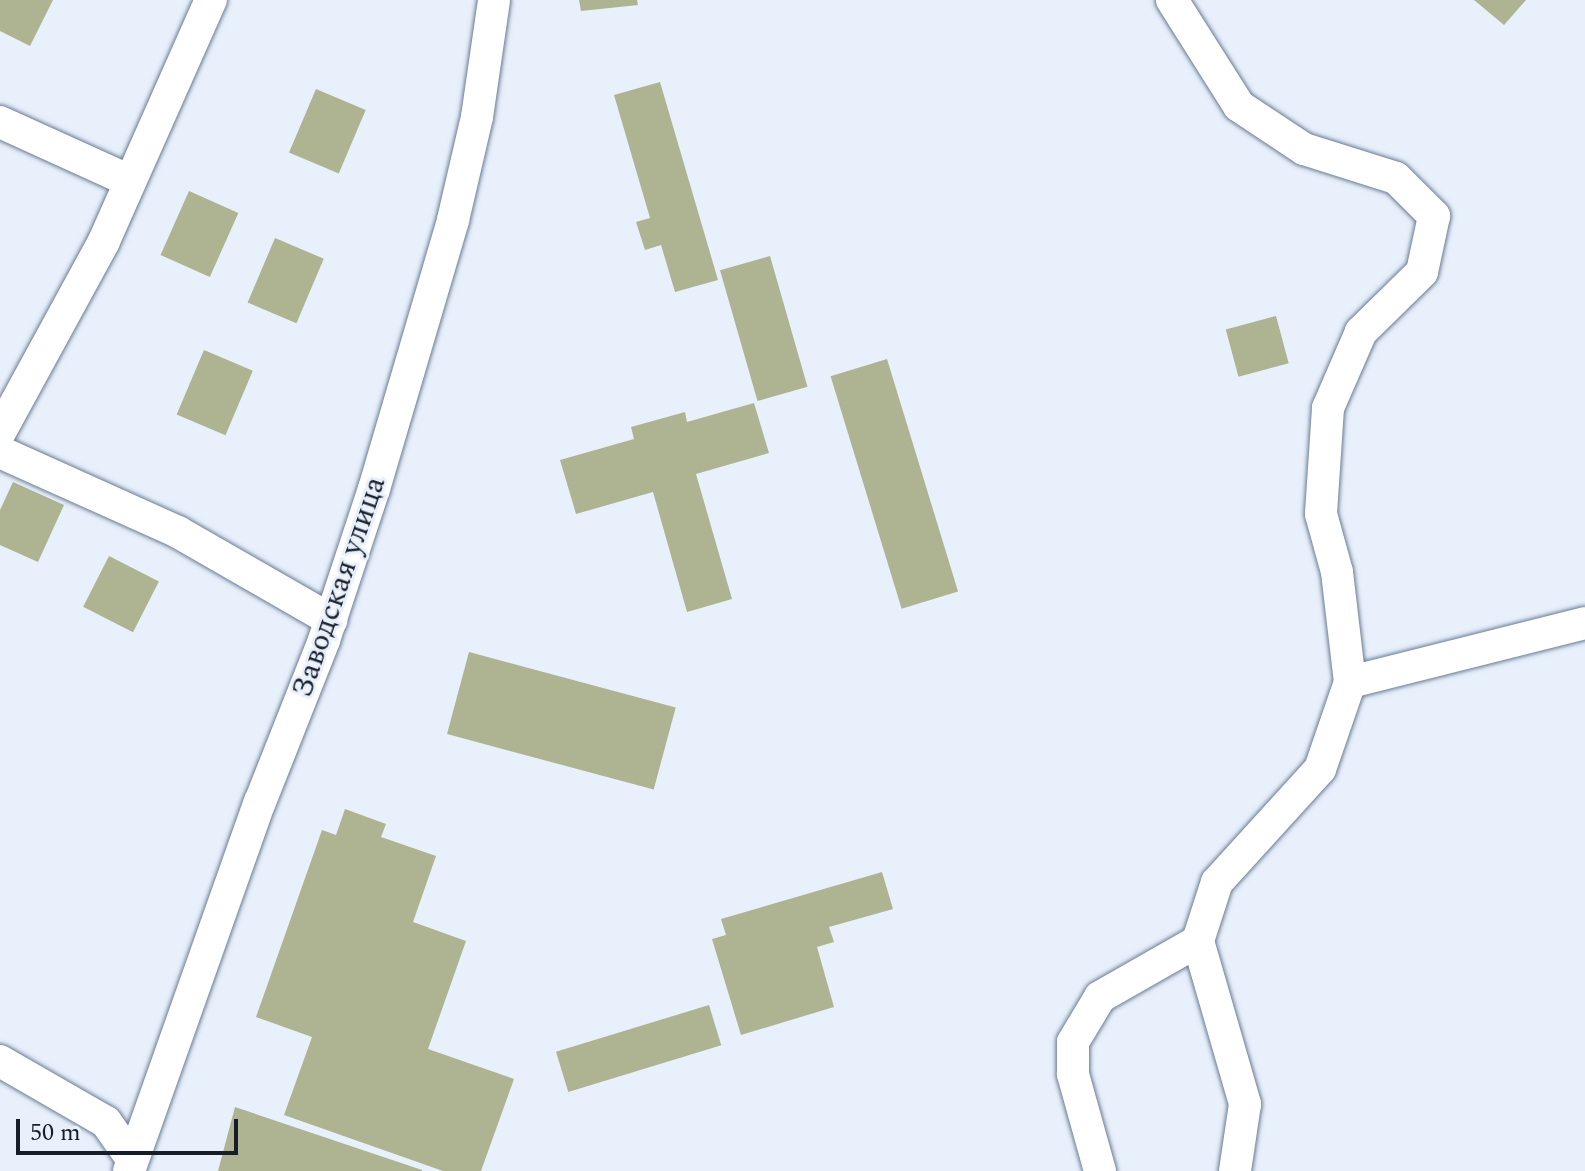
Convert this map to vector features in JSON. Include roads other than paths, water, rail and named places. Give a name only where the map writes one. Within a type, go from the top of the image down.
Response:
[{"type":"street","points":[[0,432],[104,241],[211,0]]},
{"type":"street","name":"Заводская улица","points":[[130,1165],[331,620],[453,220],[477,117],[494,0]]},
{"type":"street","points":[[1172,0],[1239,106],[1304,149],[1396,178],[1434,216],[1422,272],[1361,332],[1328,408],[1321,514],[1337,572],[1350,682],[1320,769],[1217,882],[1198,941],[1245,1104],[1235,1171]]},
{"type":"street","points":[[0,122],[130,181]]},
{"type":"street","points":[[0,452],[178,532],[331,620]]},
{"type":"street","points":[[1350,682],[1585,623]]},
{"type":"street","points":[[1100,1171],[1073,1074],[1073,1042],[1100,997],[1198,941]]},
{"type":"street","points":[[0,1061],[106,1122],[130,1165]]}]
